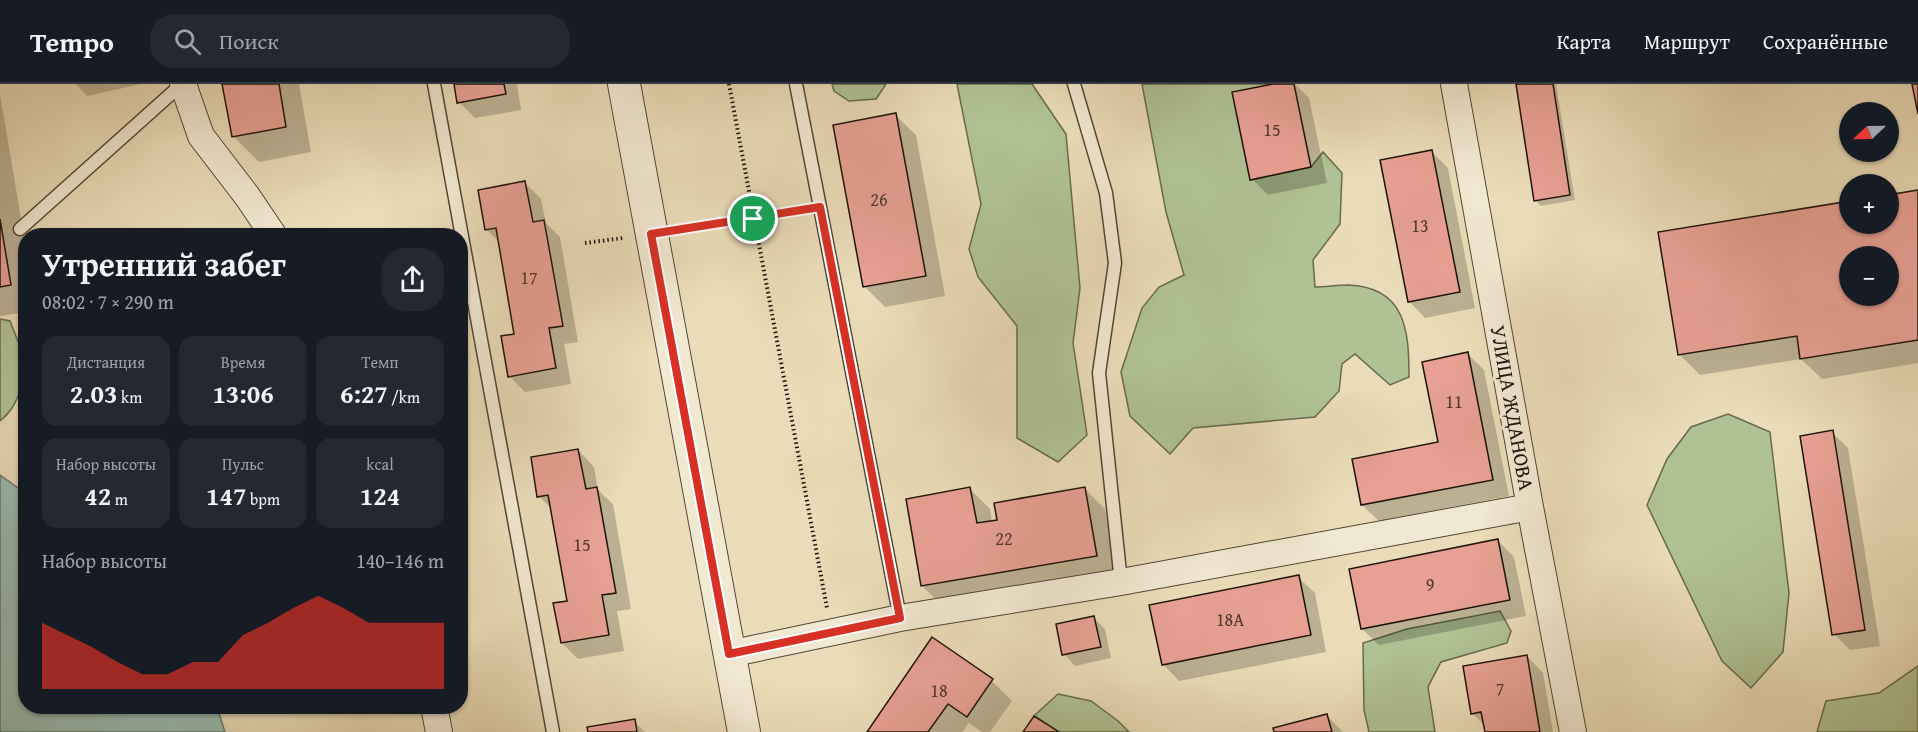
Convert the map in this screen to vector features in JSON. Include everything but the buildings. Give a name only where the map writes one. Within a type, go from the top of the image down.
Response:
[{"type":"street","points":[[183,84],[201,136],[269,228]]},
{"type":"street","points":[[624,84],[744,732]]},
{"type":"street","name":"УЛИЦА ЖДАНОВА","points":[[1454,84],[1573,732]]},
{"type":"street","points":[[729,654],[900,618],[1121,582],[1530,507]]},
{"type":"street","points":[[436,714],[439,732]]},
{"type":"lane","points":[[21,228],[183,84]]},
{"type":"lane","points":[[434,84],[460,228]]},
{"type":"lane","points":[[796,84],[900,618]]},
{"type":"lane","points":[[1074,84],[1106,193],[1115,263],[1099,373],[1121,582]]},
{"type":"lane","points":[[468,269],[553,732]]},
{"type":"path","points":[[729,84],[832,632]]},
{"type":"path","points":[[585,243],[820,207]]},
{"type":"green space","points":[[832,84],[886,84],[876,99],[849,101],[834,91]]},
{"type":"green space","points":[[957,84],[1032,84],[1066,134],[1080,288],[1073,343],[1087,435],[1058,462],[1017,438],[1017,326],[978,277],[969,249],[981,204]]},
{"type":"green space","points":[[1142,84],[1273,84],[1251,180],[1311,167],[1323,152],[1342,173],[1340,224],[1313,260],[1315,287],[1348,285],[1367,288],[1382,294],[1393,303],[1405,328],[1409,377],[1390,385],[1355,354],[1342,364],[1339,391],[1315,417],[1193,428],[1170,454],[1130,416],[1121,372],[1142,308],[1159,287],[1184,275],[1166,212]]},
{"type":"green space","points":[[0,319],[10,321],[18,341],[18,396],[9,412],[0,421]]},
{"type":"green space","points":[[1728,414],[1770,432],[1789,593],[1783,652],[1751,688],[1722,661],[1647,505],[1667,459],[1691,427]]},
{"type":"green space","points":[[1500,611],[1511,631],[1507,643],[1441,662],[1428,687],[1435,732],[1369,732],[1364,710],[1363,643],[1407,629]]},
{"type":"green space","points":[[1918,666],[1918,732],[1817,732],[1826,701],[1879,693]]},
{"type":"green space","points":[[1058,694],[1091,701],[1129,732],[1059,732],[1034,716]]},
{"type":"water","points":[[0,475],[18,488],[18,714],[219,714],[225,732],[0,732]]},
{"type":"route","points":[[820,207],[900,618],[729,654],[651,234],[753,219],[820,207]]}]
